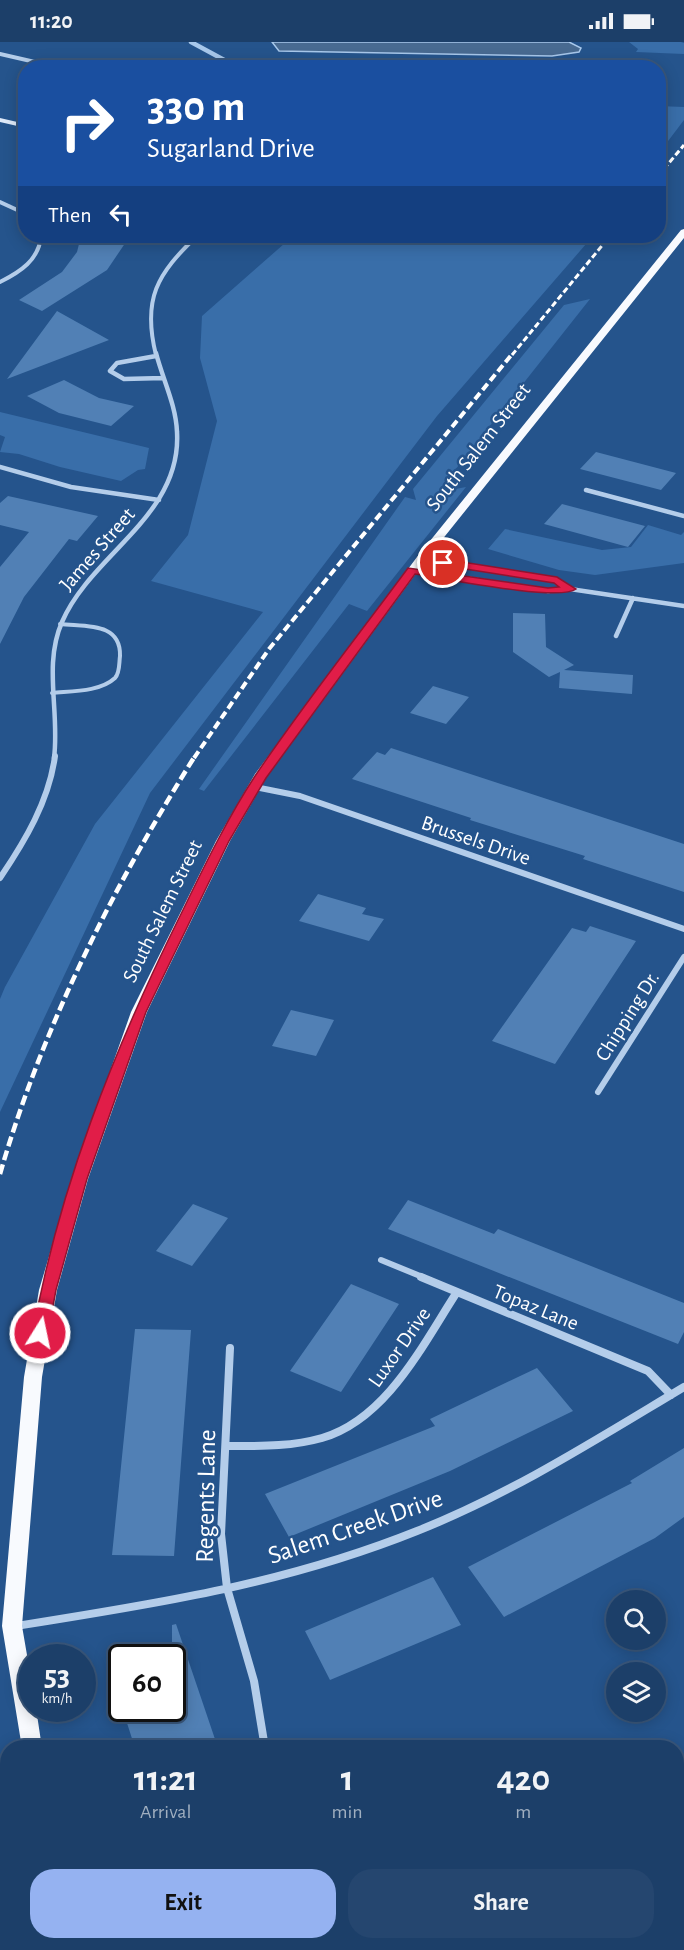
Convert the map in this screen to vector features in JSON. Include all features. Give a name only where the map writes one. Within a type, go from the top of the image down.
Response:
[{"type":"main road","points":[[0,120],[18,124]]},
{"type":"main road","name":"South Salem Street","points":[[31,1740],[12,1626],[33,1377],[48,1290],[80,1179],[140,1012],[222,841],[255,787],[328,682],[416,565],[684,232]]},
{"type":"street","points":[[0,54],[26,60]]},
{"type":"street","points":[[0,202],[18,210]]},
{"type":"street","points":[[0,282],[34,258],[41,243]]},
{"type":"street","name":"James Street","points":[[0,878],[43,805],[49,787],[56,746],[52,693],[53,654],[60,624],[88,579],[143,522],[159,500],[174,466],[177,447],[175,413],[149,332],[152,296],[169,265],[190,243]]},
{"type":"street","points":[[156,356],[117,363],[110,371],[124,379],[163,378]]},
{"type":"street","points":[[0,467],[70,488],[159,500]]},
{"type":"street","points":[[586,490],[684,516]]},
{"type":"street","points":[[416,565],[548,591],[570,589],[684,606]]},
{"type":"street","points":[[416,565],[557,581],[570,589]]},
{"type":"street","points":[[616,636],[633,598]]},
{"type":"street","name":"Brussels Drive","points":[[255,787],[300,796],[684,930]]},
{"type":"street","name":"Chipping Dr.","points":[[598,1092],[684,957]]},
{"type":"street","name":"Topaz Lane","points":[[381,1260],[648,1371],[671,1395]]},
{"type":"street","name":"Luxor Drive","points":[[226,1446],[296,1444],[340,1431],[365,1415],[386,1398],[457,1293]]},
{"type":"street","name":"Regents Lane","points":[[230,1348],[221,1534],[227,1588],[254,1681],[264,1740]]},
{"type":"street","name":"Salem Creek Drive","points":[[12,1626],[180,1600],[310,1567],[415,1532],[539,1474],[684,1387]]},
{"type":"lane","points":[[52,693],[95,688],[115,678],[119,670],[120,643],[116,636],[99,628],[60,624]]},
{"type":"shaded area","points":[[272,42],[569,42],[581,48],[579,52],[552,56],[279,51]]},
{"type":"shaded area","points":[[629,42],[681,42],[684,43],[684,54],[636,52],[638,49]]},
{"type":"shaded area","points":[[666,106],[684,107],[684,120],[666,144]]},
{"type":"shaded area","points":[[285,243],[587,243],[437,416],[150,793],[0,1112],[0,999],[5,987],[95,824],[263,612],[151,581],[188,535],[217,421],[200,358],[202,316]]},
{"type":"shaded area","points":[[590,299],[440,489],[440,492],[466,487],[367,611],[349,604],[204,791],[199,789],[405,497],[416,500],[413,489],[564,305]]},
{"type":"shaded area","points":[[0,412],[149,448],[145,469],[138,470],[121,481],[60,467],[19,454],[0,452],[5,437],[0,435]]},
{"type":"shaded area","points":[[648,525],[681,535],[684,532],[684,563],[595,575],[559,570],[488,549],[505,529],[602,550],[631,547]]},
{"type":"building","points":[[79,243],[125,243],[107,270],[42,311],[19,300],[62,272],[77,252]]},
{"type":"building","points":[[57,311],[109,340],[7,379]]},
{"type":"building","points":[[64,380],[99,398],[134,406],[111,426],[59,413],[27,396]]},
{"type":"building","points":[[596,452],[676,473],[661,490],[580,469]]},
{"type":"building","points":[[8,496],[98,516],[77,541],[69,539],[24,597],[0,644],[0,567],[29,532],[0,525],[0,503]]},
{"type":"building","points":[[562,504],[645,526],[628,547],[544,524]]},
{"type":"building","points":[[513,613],[545,614],[546,647],[574,665],[564,670],[633,675],[632,694],[559,688],[560,672],[549,677],[513,652]]},
{"type":"building","points":[[433,686],[469,697],[446,724],[410,713]]},
{"type":"building","points":[[391,748],[684,844],[684,892],[583,859],[585,856],[470,820],[471,818],[352,779],[377,752],[385,755]]},
{"type":"building","points":[[318,894],[366,908],[362,914],[384,919],[369,941],[299,921]]},
{"type":"building","points":[[590,926],[636,941],[555,1064],[492,1041],[572,928],[586,932]]},
{"type":"building","points":[[291,1010],[334,1020],[316,1056],[272,1046]]},
{"type":"building","points":[[408,1200],[494,1234],[498,1229],[684,1303],[684,1332],[678,1344],[388,1229]]},
{"type":"building","points":[[193,1204],[228,1218],[192,1266],[156,1251]]},
{"type":"building","points":[[351,1284],[399,1304],[341,1392],[290,1371]]},
{"type":"building","points":[[135,1329],[191,1330],[174,1556],[112,1555]]},
{"type":"building","points":[[537,1368],[573,1411],[450,1471],[289,1537],[265,1494],[435,1426],[430,1419]]},
{"type":"building","points":[[684,1448],[684,1517],[655,1538],[504,1617],[468,1567],[632,1483],[630,1481]]},
{"type":"building","points":[[433,1577],[461,1625],[330,1680],[305,1631]]},
{"type":"building","points":[[176,1624],[183,1644],[172,1644],[172,1625]]},
{"type":"building","points":[[186,1654],[215,1740],[132,1740],[127,1723],[186,1722]]},
{"type":"waterway","points":[[191,42],[224,60]]},
{"type":"railway","points":[[666,166],[684,145]]},
{"type":"railway","points":[[512,355],[604,243]]},
{"type":"railway","points":[[194,758],[269,649],[513,353]]},
{"type":"railway","points":[[0,1174],[37,1065],[83,959],[136,855],[195,756]]},
{"type":"route","points":[[40,1333],[48,1290],[80,1179],[113,1080],[140,1012],[222,841],[260,777],[412,570],[548,591],[570,589],[557,581],[443,563]]}]
